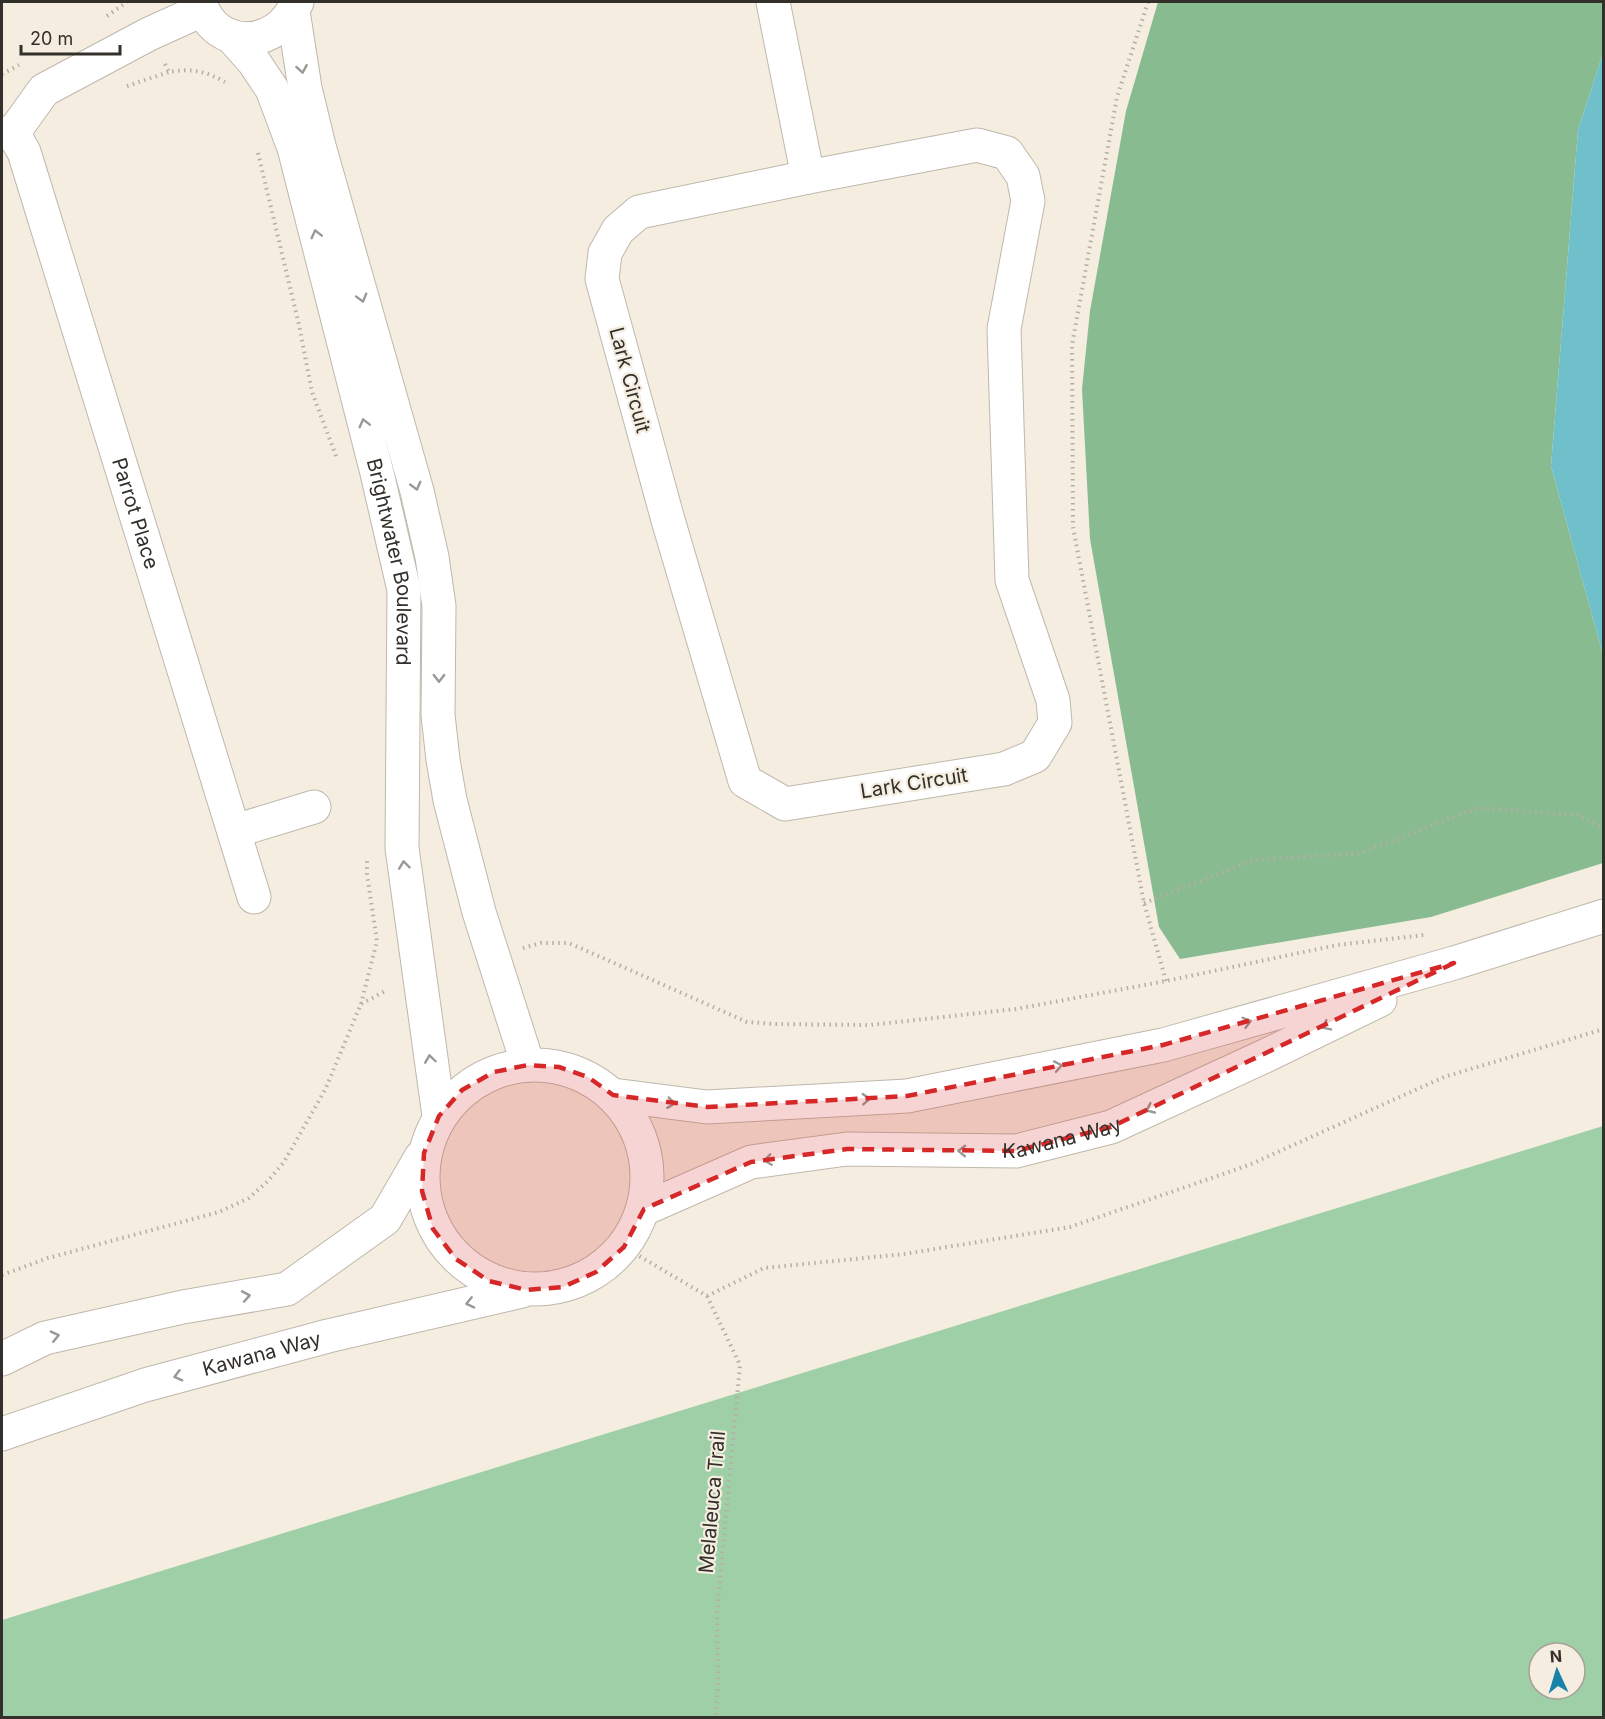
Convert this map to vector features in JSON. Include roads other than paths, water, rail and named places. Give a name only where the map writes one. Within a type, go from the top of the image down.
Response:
[{"type":"street","points":[[773,2],[808,177]]},
{"type":"street","points":[[7,133],[44,90],[201,5]]},
{"type":"street","name":"Brightwater Boulevard","points":[[201,5],[210,21],[219,30],[231,36],[254,62],[272,89],[294,148],[377,473],[404,590],[402,848],[439,1116]]},
{"type":"street","points":[[231,36],[245,39],[273,32],[284,24],[295,6]]},
{"type":"street","name":"Brightwater Boulevard","points":[[295,6],[305,88],[319,146],[414,480],[432,557],[439,606],[438,715],[442,760],[450,800],[479,912],[528,1065]]},
{"type":"street","name":"Parrot Place","points":[[7,133],[24,152],[254,897]]},
{"type":"street","name":"Lark Circuit","points":[[977,145],[1007,153],[1023,176],[1028,201],[1004,329],[1012,580],[1053,700],[1055,723],[1035,756],[1004,769],[785,804],[746,781],[668,520],[602,279],[605,253],[618,230],[639,212],[808,177],[977,145]]},
{"type":"street","points":[[235,831],[314,807]]},
{"type":"street","name":"Kawana Way","points":[[613,1095],[707,1107],[907,1096],[1163,1046],[1454,963],[1604,916]]},
{"type":"street","name":"Kawana Way","points":[[644,1209],[751,1162],[847,1149],[1016,1151],[1111,1127],[1265,1056],[1454,963]]},
{"type":"street","points":[[2,1359],[45,1338],[183,1307],[287,1289],[385,1219],[424,1153],[439,1116],[462,1090],[494,1072],[528,1065],[559,1067],[588,1077],[613,1095],[632,1119],[645,1148],[648,1178],[644,1209],[624,1247],[597,1272],[563,1287],[527,1290],[489,1281],[456,1259],[433,1228],[422,1191],[424,1153]]},
{"type":"street","name":"Kawana Way","points":[[2,1434],[145,1384],[328,1336],[527,1290]]},
{"type":"water","points":[[1603,53],[1603,655],[1551,466],[1578,130]]}]
